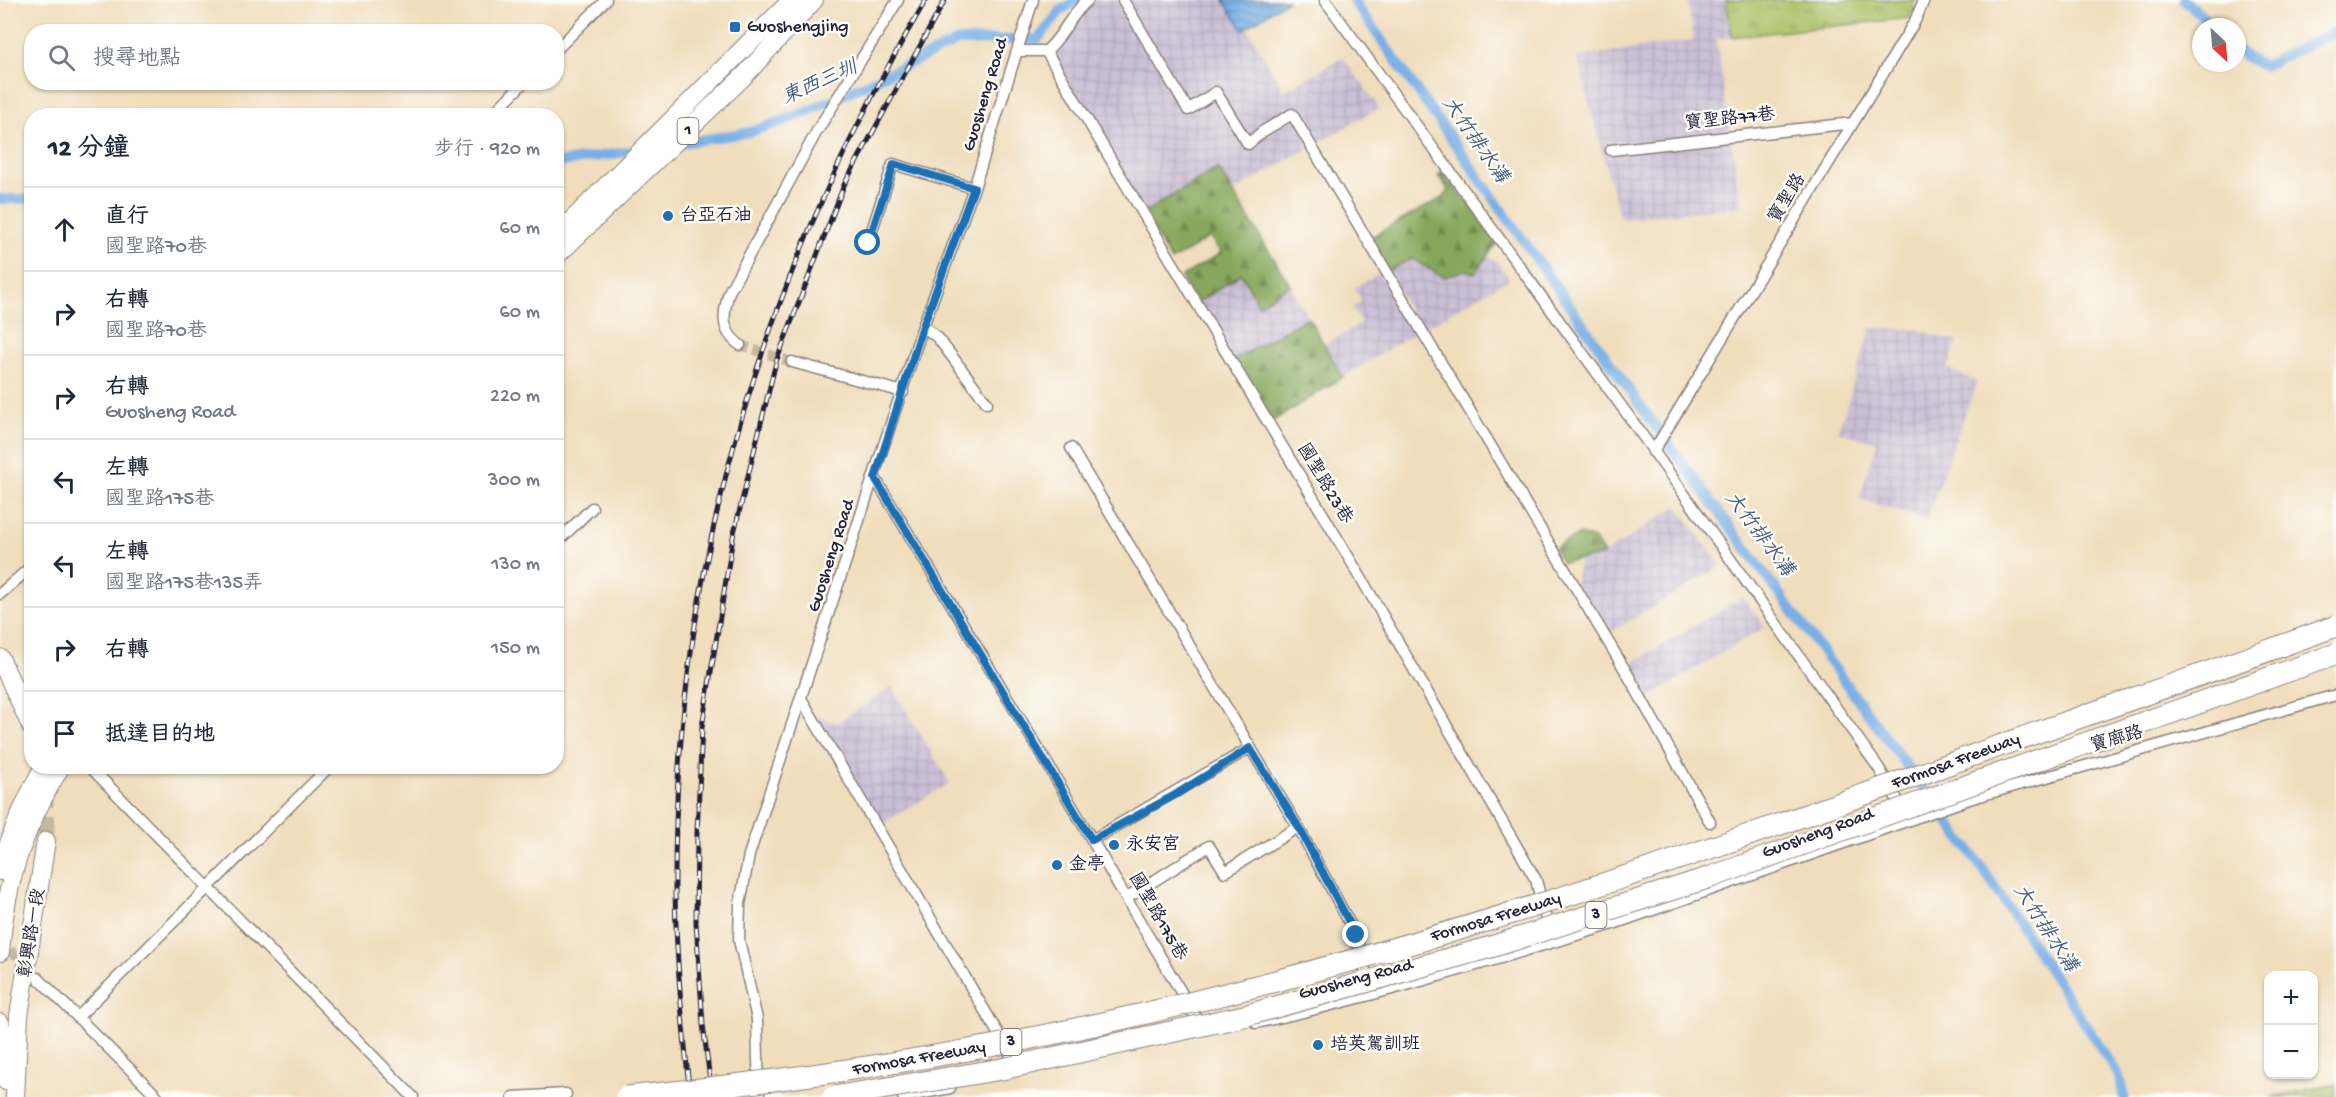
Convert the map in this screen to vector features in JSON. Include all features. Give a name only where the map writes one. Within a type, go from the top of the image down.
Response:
[{"type":"highway","name":"Formosa Freeway","points":[[627,1097],[774,1082],[985,1048],[1125,1018],[1389,951],[1690,857],[2336,627]]},
{"type":"highway","name":"Formosa Freeway","points":[[833,1097],[1002,1069],[1244,1016],[1491,947],[1711,877],[2336,654]]},
{"type":"main road","name":"1","points":[[564,228],[726,59],[792,0]]},
{"type":"main road","name":"1","points":[[564,249],[748,80],[814,0]]},
{"type":"main road","points":[[726,59],[748,80]]},
{"type":"main road","points":[[0,658],[24,710]]},
{"type":"main road","points":[[0,871],[10,837],[40,774]]},
{"type":"main road","points":[[0,952],[7,900],[20,843],[57,774]]},
{"type":"main road","name":"彰興路一段","points":[[15,1097],[20,1016],[46,841]]},
{"type":"main road","points":[[0,1023],[9,1097]]},
{"type":"street","points":[[564,42],[606,0]]},
{"type":"street","points":[[740,345],[727,331],[724,320],[729,292],[817,131],[898,0]]},
{"type":"street","name":"Guosheng Road","points":[[759,1097],[756,1019],[739,940],[740,904],[749,855],[802,700],[923,326],[974,188],[1033,0]]},
{"type":"street","points":[[1017,51],[1046,51],[1058,39],[1075,10],[1088,0]]},
{"type":"street","points":[[1123,0],[1188,110],[1215,92],[1248,144],[1262,132],[1292,114],[1628,675],[1710,822]]},
{"type":"street","points":[[1325,0],[1878,767],[1909,819]]},
{"type":"street","name":"寶聖路","points":[[1653,453],[1915,21],[1924,0]]},
{"type":"street","name":"國聖路23巷","points":[[1046,51],[1361,578],[1536,880],[1553,943]]},
{"type":"street","points":[[499,108],[516,90]]},
{"type":"street","name":"寶聖路77巷","points":[[1611,150],[1852,123]]},
{"type":"street","points":[[868,243],[894,164],[974,188]]},
{"type":"street","points":[[923,326],[938,338],[987,403]]},
{"type":"street","points":[[792,362],[903,392]]},
{"type":"street","points":[[1071,448],[1298,826],[1356,935],[1372,994]]},
{"type":"street","name":"國聖路175巷","points":[[875,478],[1127,898],[1205,1035]]},
{"type":"street","points":[[564,535],[592,508]]},
{"type":"street","points":[[0,594],[24,573]]},
{"type":"street","name":"寶廍路","points":[[1909,819],[1970,799],[2336,695]]},
{"type":"street","points":[[802,700],[1022,1074]]},
{"type":"street","points":[[1092,840],[1175,795],[1250,748]]},
{"type":"street","points":[[97,774],[413,1097]]},
{"type":"street","points":[[79,1016],[322,774]]},
{"type":"street","name":"Guosheng Road","points":[[903,1097],[1205,1035],[1372,994],[1613,924],[1909,819]]},
{"type":"street","points":[[1127,898],[1209,846],[1225,872],[1298,826]]},
{"type":"street","points":[[38,978],[79,1016],[158,1097]]},
{"type":"street","points":[[513,1097],[566,1094]]},
{"type":"shaded area","points":[[1088,0],[1224,0],[1243,30],[1247,28],[1284,91],[1343,57],[1379,108],[1232,192],[1218,169],[1143,213],[1049,49]]},
{"type":"shaded area","points":[[1688,0],[1726,0],[1732,37],[1716,39],[1741,206],[1620,219],[1577,57],[1694,40]]},
{"type":"shaded area","points":[[1488,257],[1497,262],[1509,279],[1420,330],[1387,271],[1412,259],[1444,277],[1464,270],[1475,273]]},
{"type":"shaded area","points":[[1380,273],[1416,332],[1343,377],[1325,345],[1361,323],[1352,308],[1362,301],[1354,288]]},
{"type":"shaded area","points":[[1241,274],[1260,305],[1290,285],[1308,317],[1232,361],[1197,303]]},
{"type":"shaded area","points":[[1871,328],[1918,330],[1958,342],[1947,368],[1977,382],[1926,520],[1859,499],[1877,442],[1838,432]]},
{"type":"shaded area","points":[[1677,506],[1721,566],[1606,635],[1575,583],[1581,558],[1595,558],[1604,554]]},
{"type":"shaded area","points":[[1743,597],[1765,627],[1644,700],[1625,667]]},
{"type":"shaded area","points":[[892,687],[950,783],[877,827],[814,722],[819,716],[837,723]]},
{"type":"green space","points":[[1726,0],[1915,0],[1910,18],[1732,37]]},
{"type":"green space","points":[[1218,168],[1290,285],[1259,305],[1241,274],[1197,303],[1181,277],[1221,253],[1210,237],[1171,261],[1143,213]]},
{"type":"green space","points":[[1442,172],[1499,240],[1475,273],[1464,270],[1444,277],[1412,259],[1387,271],[1367,239],[1444,197],[1448,189],[1438,176]]},
{"type":"green space","points":[[1308,317],[1343,377],[1273,421],[1232,361]]},
{"type":"green space","points":[[1580,534],[1594,539],[1604,554],[1562,563],[1554,548]]},
{"type":"green space","points":[[2336,1083],[2336,1097],[2271,1097],[2333,1085]]},
{"type":"water","points":[[1225,0],[1288,0],[1243,30],[1224,1]]},
{"type":"waterway","name":"東西三圳","points":[[675,144],[750,132],[802,114],[958,41],[1038,39],[1061,10],[1077,0]]},
{"type":"waterway","name":"大竹排水溝","points":[[1353,0],[1645,412],[1983,869],[2118,1074],[2124,1097]]},
{"type":"waterway","name":"東西三圳","points":[[2184,0],[2205,18]]},
{"type":"waterway","name":"東西三圳","points":[[2246,57],[2264,66],[2336,31]]},
{"type":"waterway","name":"東西三圳","points":[[564,162],[639,150]]},
{"type":"waterway","name":"東西三圳","points":[[0,199],[24,199]]},
{"type":"tunnel","points":[[740,345],[792,362]]},
{"type":"tunnel","points":[[44,789],[46,841]]},
{"type":"tunnel","points":[[0,939],[27,967]]},
{"type":"railway","points":[[690,1097],[680,994],[675,891],[679,772],[691,655],[711,540],[739,428],[775,318],[818,209],[869,104],[926,0]]},
{"type":"railway","points":[[712,1097],[703,1024],[696,923],[697,833],[702,727],[733,537],[776,362],[844,185],[945,0]]},
{"type":"place","name":"Guoshengjing","points":[[735,27]]},
{"type":"place","name":"台亞石油","points":[[668,216]]},
{"type":"place","name":"永安宮","points":[[1114,845]]},
{"type":"place","name":"金亭","points":[[1057,865]]},
{"type":"place","name":"培英駕訓班","points":[[1318,1045]]},
{"type":"route","points":[[868,243],[894,164],[974,188],[923,326],[875,478],[1092,840],[1175,795],[1250,748],[1298,826],[1356,935]]}]
